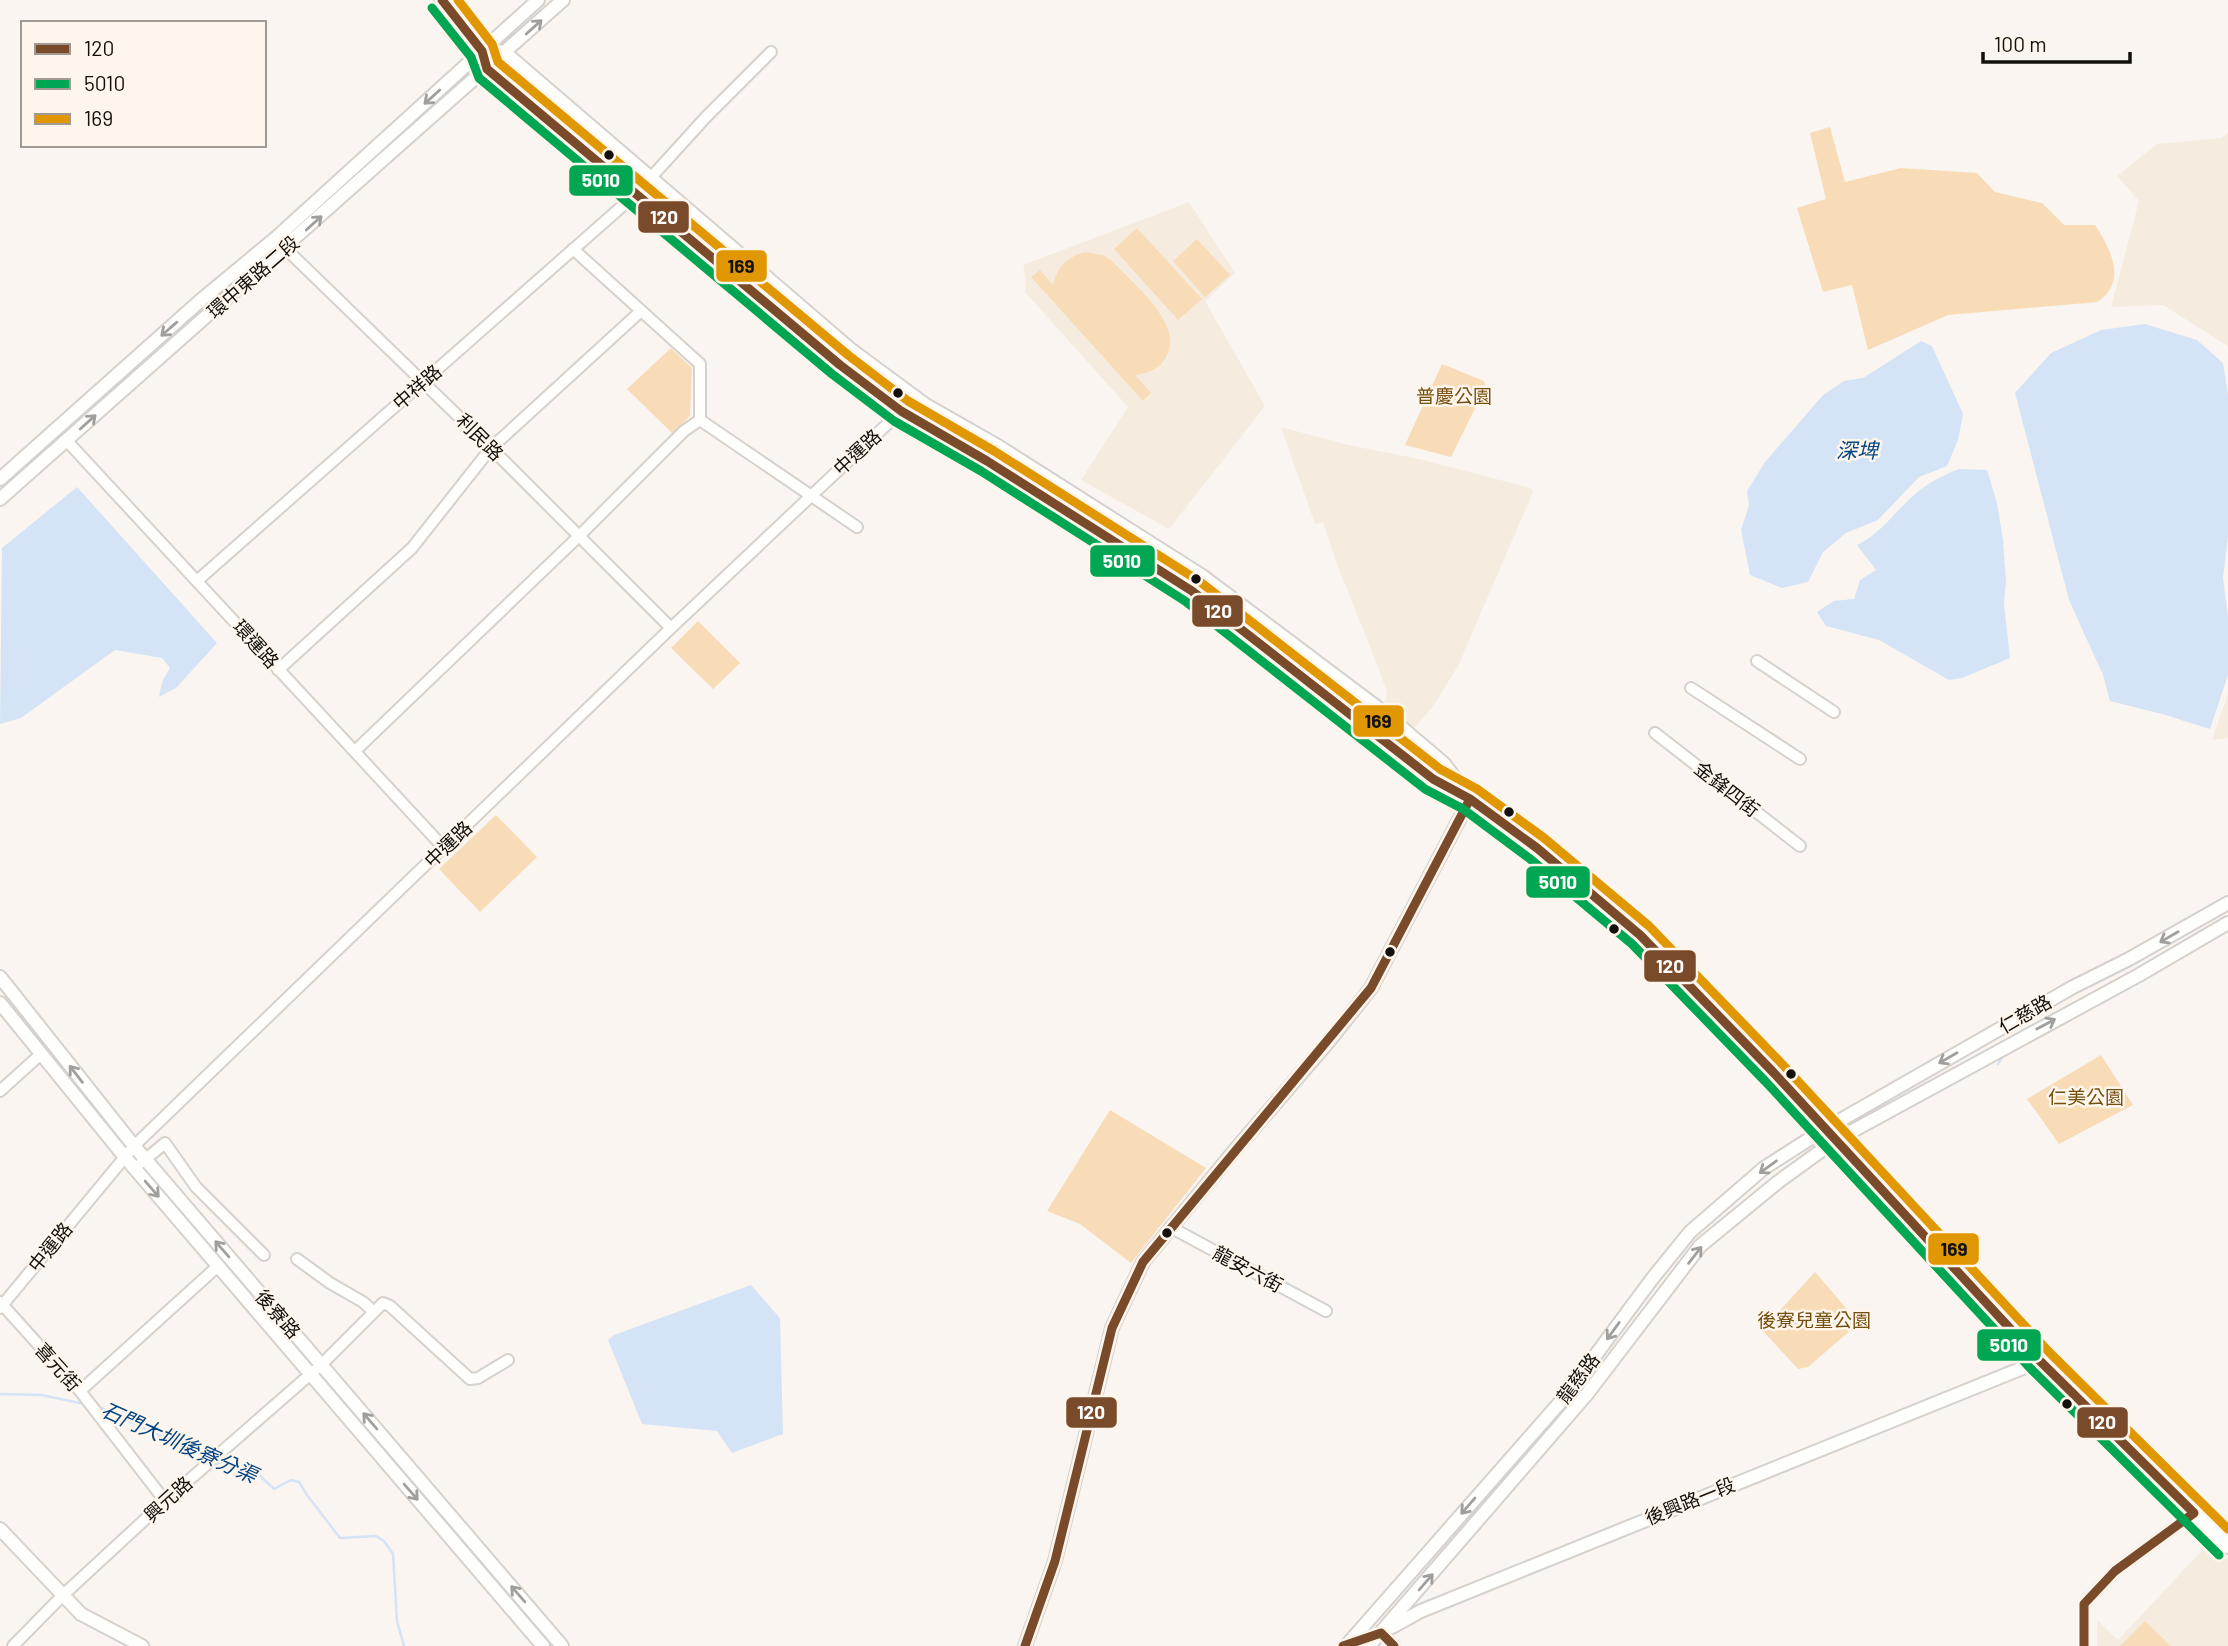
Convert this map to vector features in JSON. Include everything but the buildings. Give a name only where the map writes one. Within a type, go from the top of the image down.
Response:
[{"type":"main road","points":[[442,0],[482,51],[487,69],[840,365],[901,411],[987,461],[1192,591],[1433,779],[1470,799],[1556,863],[1633,928],[1774,1073],[2040,1361],[2228,1546]]},
{"type":"main road","points":[[482,51],[505,53],[851,351],[915,398],[996,446],[1202,577],[1383,713],[1443,764],[1470,799]]},
{"type":"street","name":"環中東路二段","points":[[0,479],[201,300],[277,237],[538,0]]},
{"type":"street","name":"環中東路二段","points":[[0,499],[563,0]]},
{"type":"street","name":"中祥路","points":[[198,580],[636,194],[771,52]]},
{"type":"street","name":"利民路","points":[[285,248],[671,628]]},
{"type":"street","points":[[573,249],[700,364],[700,420]]},
{"type":"street","points":[[278,670],[412,548],[491,448],[641,311]]},
{"type":"street","name":"中運路","points":[[1,1305],[134,1146],[671,628],[915,398]]},
{"type":"street","points":[[700,420],[858,527]]},
{"type":"street","points":[[356,750],[684,431],[700,420]]},
{"type":"street","name":"環運路","points":[[67,441],[444,848]]},
{"type":"street","points":[[1758,660],[1833,712]]},
{"type":"street","points":[[1691,688],[1800,759]]},
{"type":"street","name":"金鋒四街","points":[[1656,733],[1800,846]]},
{"type":"street","points":[[1025,1646],[1055,1562],[1112,1328],[1143,1262],[1371,988],[1470,799]]},
{"type":"street","name":"仁慈路","points":[[1825,1129],[2228,903]]},
{"type":"street","name":"仁慈路","points":[[1836,1140],[2139,975],[2228,923]]},
{"type":"street","name":"後寮路","points":[[0,977],[134,1146],[562,1646]]},
{"type":"street","name":"後寮路","points":[[0,1003],[134,1168],[543,1646]]},
{"type":"street","points":[[1977,1042],[1988,1056]]},
{"type":"street","points":[[0,1091],[41,1054]]},
{"type":"street","name":"龍慈路","points":[[1346,1645],[1563,1399],[1690,1232],[1764,1168],[1825,1129]]},
{"type":"street","name":"龍慈路","points":[[1369,1646],[1587,1394],[1700,1247],[1778,1182],[1836,1140]]},
{"type":"street","points":[[134,1168],[165,1143],[196,1186],[264,1255]]},
{"type":"street","name":"龍安六街","points":[[1170,1227],[1326,1311]]},
{"type":"street","points":[[297,1259],[374,1312]]},
{"type":"street","points":[[80,1391],[218,1266]]},
{"type":"street","points":[[1652,1279],[1667,1292]]},
{"type":"street","name":"興元路","points":[[13,1646],[62,1596],[165,1501],[321,1365],[383,1303],[390,1306],[470,1379],[478,1378],[508,1360]]},
{"type":"street","name":"喜元街","points":[[1,1305],[80,1391],[165,1501]]},
{"type":"street","name":"後興路一段","points":[[1346,1645],[1381,1633],[1420,1611],[2040,1361]]},
{"type":"street","points":[[2084,1646],[2084,1604],[2115,1570],[2194,1513]]},
{"type":"street","points":[[0,1529],[81,1614],[142,1646]]},
{"type":"street","points":[[1381,1633],[1394,1646]]},
{"type":"shaded area","points":[[2228,133],[2228,346],[2163,305],[2111,307],[2139,201],[2117,176],[2157,144],[2221,138]]},
{"type":"shaded area","points":[[1189,202],[1235,273],[1205,301],[1265,406],[1169,529],[1081,480],[1128,407],[1025,292],[1023,265]]},
{"type":"shaded area","points":[[1281,427],[1348,445],[1419,459],[1531,488],[1533,492],[1458,666],[1432,708],[1414,728],[1383,703],[1387,698],[1386,689],[1375,659],[1323,522],[1315,524]]},
{"type":"shaded area","points":[[2228,693],[2228,738],[2212,740]]},
{"type":"shaded area","points":[[2210,1542],[2228,1559],[2228,1646],[2097,1646],[2097,1620],[2118,1640]]},
{"type":"green space","points":[[1830,127],[1845,182],[1901,168],[1977,173],[1995,192],[2042,203],[2064,225],[2095,225],[2114,265],[2112,285],[2097,302],[1948,315],[1868,350],[1852,285],[1823,292],[1797,208],[1826,199],[1810,133]]},
{"type":"green space","points":[[1137,228],[1202,299],[1178,320],[1114,249]]},
{"type":"green space","points":[[1197,239],[1230,275],[1205,297],[1173,261]]},
{"type":"green space","points":[[1085,252],[1103,255],[1111,260],[1154,305],[1169,331],[1170,345],[1160,365],[1135,375],[1151,393],[1143,401],[1031,277],[1040,270],[1053,285],[1064,264]]},
{"type":"green space","points":[[671,348],[692,368],[690,416],[673,434],[627,389]]},
{"type":"green space","name":"普慶公園","points":[[1442,364],[1484,381],[1486,386],[1451,457],[1405,445]]},
{"type":"green space","points":[[698,621],[740,663],[713,689],[671,648]]},
{"type":"green space","points":[[496,815],[537,857],[480,912],[439,869]]},
{"type":"green space","name":"仁美公園","points":[[2101,1055],[2133,1105],[2059,1144],[2027,1099]]},
{"type":"green space","points":[[1110,1110],[1206,1168],[1131,1263],[1080,1224],[1047,1211]]},
{"type":"green space","name":"後寮兒童公園","points":[[1815,1272],[1859,1323],[1808,1367],[1798,1369],[1762,1330]]},
{"type":"green space","points":[[2145,1621],[2171,1646],[2120,1646]]},
{"type":"water","points":[[2145,324],[2197,340],[2223,363],[2228,395],[2228,536],[2223,578],[2228,617],[2228,675],[2210,729],[2110,701],[2103,675],[2069,600],[2015,393],[2051,353],[2101,330]]},
{"type":"water","name":"深埤","points":[[1921,341],[1932,346],[1963,414],[1958,440],[1947,466],[1919,477],[1878,520],[1846,533],[1823,552],[1808,582],[1782,588],[1750,575],[1741,530],[1749,505],[1747,491],[1765,462],[1823,395],[1844,381],[1863,378]]},
{"type":"water","name":"深埤","points":[[1959,469],[1987,470],[1997,503],[2003,540],[2006,581],[2004,604],[2010,658],[1962,678],[1949,680],[1879,640],[1826,626],[1817,612],[1834,601],[1854,599],[1860,580],[1876,570],[1857,545],[1881,528],[1920,490]]},
{"type":"water","points":[[77,487],[217,643],[176,688],[159,697],[162,682],[170,668],[162,658],[115,650],[21,718],[0,724],[2,548]]},
{"type":"water","points":[[751,1285],[780,1318],[783,1434],[732,1453],[717,1431],[642,1424],[608,1340],[614,1335]]},
{"type":"waterway","points":[[1998,1064],[2003,1056]]},
{"type":"waterway","name":"石門大圳後寮分渠","points":[[0,1394],[41,1395],[85,1404]]},
{"type":"waterway","name":"石門大圳後寮分渠","points":[[95,1405],[184,1447],[211,1456]]},
{"type":"waterway","name":"石門大圳後寮分渠","points":[[216,1460],[225,1466],[257,1473],[274,1489],[291,1480],[299,1482],[340,1538],[376,1536],[384,1541],[393,1554],[397,1621],[404,1646]]},
{"type":"transit line","name":"120","points":[[442,0],[482,51],[487,69],[840,365],[901,411],[987,461],[1192,591],[1433,779],[1470,799],[1537,848],[1640,935],[1774,1073],[2040,1361],[2194,1513],[2115,1571],[2084,1604],[2084,1646]]},
{"type":"transit line","name":"169","points":[[458,0],[492,44],[498,62],[848,355],[908,401],[994,451],[1199,581],[1440,769],[1477,789],[1544,838],[1649,926],[1783,1065],[2049,1352],[2228,1529]]},
{"type":"transit line","name":"5010","points":[[432,8],[471,57],[479,78],[832,374],[894,421],[981,471],[1185,601],[1425,789],[1463,809],[1529,858],[1632,944],[1765,1081],[2031,1369],[2219,1555]]},
{"type":"transit line","name":"120","points":[[1025,1646],[1055,1561],[1112,1328],[1143,1262],[1371,988],[1470,799]]},
{"type":"transit line","name":"120","points":[[1343,1646],[1381,1633],[1394,1646]]}]
